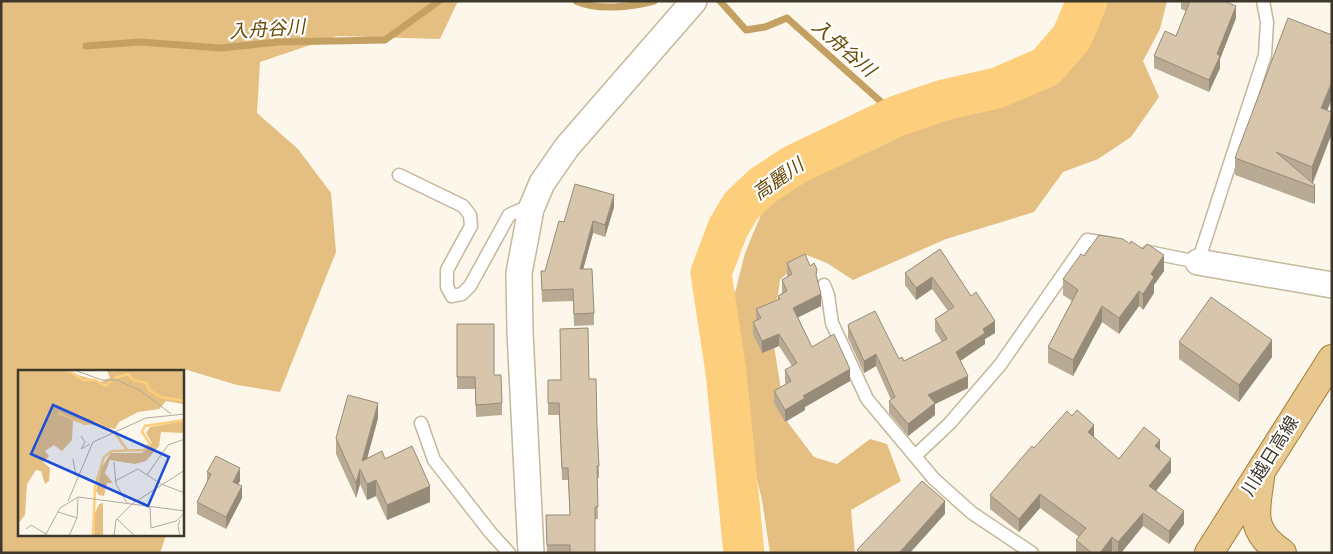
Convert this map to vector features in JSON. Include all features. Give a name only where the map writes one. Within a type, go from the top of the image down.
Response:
[{"type":"main road","name":"川越日高線","points":[[1209,553],[1332,359]]},
{"type":"main road","points":[[1262,469],[1255,510],[1259,532],[1273,547],[1282,553]]},
{"type":"street","points":[[531,553],[520,332],[520,273],[530,210],[542,184],[566,147],[694,1]]},
{"type":"street","points":[[1198,262],[1332,285]]},
{"type":"lane","points":[[915,456],[950,423],[1000,365],[1087,240],[1198,262],[1264,55],[1267,22],[1263,1]]},
{"type":"lane","points":[[399,175],[463,206],[470,215],[472,226],[448,270],[447,287],[452,296],[462,294],[470,286],[509,215],[520,210],[530,210]]},
{"type":"lane","points":[[824,285],[828,295],[832,323],[867,399],[934,479],[972,513],[1032,553]]},
{"type":"lane","points":[[421,423],[434,460],[490,532],[509,553]]},
{"type":"shaded area","points":[[1,1],[458,1],[440,39],[337,36],[260,62],[257,113],[298,149],[331,193],[336,252],[280,392],[237,385],[184,369],[18,370],[18,536],[166,536],[160,553],[1,553]]},
{"type":"shaded area","points":[[1098,1],[1167,1],[1160,29],[1143,61],[1159,97],[1131,137],[1098,159],[1063,172],[1034,212],[946,239],[853,280],[827,263],[807,255],[780,280],[772,334],[786,420],[814,457],[837,464],[870,439],[887,444],[901,481],[851,510],[855,553],[770,553],[762,500],[733,380],[734,297],[745,253],[765,205],[801,177],[949,111],[1002,99],[1053,77],[1077,42]]},
{"type":"building","points":[[1190,1],[1224,1],[1236,6],[1217,54],[1220,56],[1209,80],[1154,56],[1165,31],[1176,36]]},
{"type":"building","points":[[1288,18],[1332,35],[1330,43],[1332,44],[1332,82],[1321,108],[1332,112],[1332,116],[1312,167],[1276,152],[1315,185],[1314,187],[1235,158]]},
{"type":"building","points":[[575,184],[614,195],[605,225],[593,221],[580,269],[592,269],[594,313],[574,314],[573,289],[542,290],[541,271],[545,271],[559,221],[564,222]]},
{"type":"building","points":[[1099,235],[1123,239],[1130,244],[1131,241],[1143,249],[1147,244],[1164,255],[1151,274],[1154,277],[1143,294],[1139,291],[1119,318],[1102,306],[1073,360],[1048,347],[1078,290],[1063,279],[1081,254],[1084,256]]},
{"type":"building","points":[[940,249],[971,296],[976,292],[995,321],[983,329],[985,333],[956,352],[968,376],[928,395],[935,403],[908,424],[889,401],[895,397],[876,354],[864,361],[848,326],[875,311],[899,359],[902,357],[904,361],[947,339],[935,319],[954,307],[932,277],[916,288],[905,273]]},
{"type":"building","points":[[805,254],[810,266],[814,263],[817,269],[816,275],[821,294],[793,308],[812,347],[834,334],[850,369],[803,396],[805,398],[785,410],[774,391],[791,381],[785,370],[797,363],[779,334],[762,341],[753,322],[761,318],[756,309],[780,299],[778,296],[787,291],[782,280],[792,274],[787,263]]},
{"type":"building","points":[[1211,297],[1272,340],[1239,385],[1179,342]]},
{"type":"building","points":[[457,324],[494,324],[494,375],[501,375],[502,403],[476,405],[475,377],[457,377]]},
{"type":"building","points":[[588,328],[589,379],[596,379],[599,466],[597,466],[598,507],[595,507],[595,553],[570,553],[570,545],[547,545],[546,515],[570,515],[568,468],[562,468],[559,403],[548,403],[548,380],[561,380],[560,329]]},
{"type":"building","points":[[348,395],[378,403],[362,461],[382,451],[385,459],[412,446],[430,486],[387,505],[376,480],[367,484],[360,469],[356,483],[336,438]]},
{"type":"building","points":[[1077,410],[1094,425],[1088,432],[1119,459],[1144,427],[1160,440],[1155,446],[1171,459],[1149,486],[1184,511],[1169,531],[1143,513],[1118,542],[1112,537],[1100,553],[1092,553],[1076,540],[1086,528],[1040,494],[1019,519],[990,495],[1032,446],[1034,448],[1067,411],[1072,416]]},
{"type":"building","points":[[216,456],[240,468],[233,482],[242,486],[226,517],[197,502],[211,474],[207,472]]},
{"type":"building","points":[[922,481],[945,501],[899,553],[860,553],[857,550]]},
{"type":"waterway","name":"入舟谷川","points":[[86,46],[140,42],[221,48],[279,42],[385,40],[439,1]]},
{"type":"waterway","name":"入舟谷川","points":[[576,1],[604,7],[635,5],[654,1]]},
{"type":"waterway","name":"入舟谷川","points":[[720,1],[746,30],[765,27],[787,18],[897,116]]},
{"type":"waterway","name":"高麗川","points":[[744,553],[726,372],[711,273],[728,228],[741,206],[762,186],[794,165],[897,116],[944,100],[997,88],[1046,67],[1072,37],[1087,1]]}]
